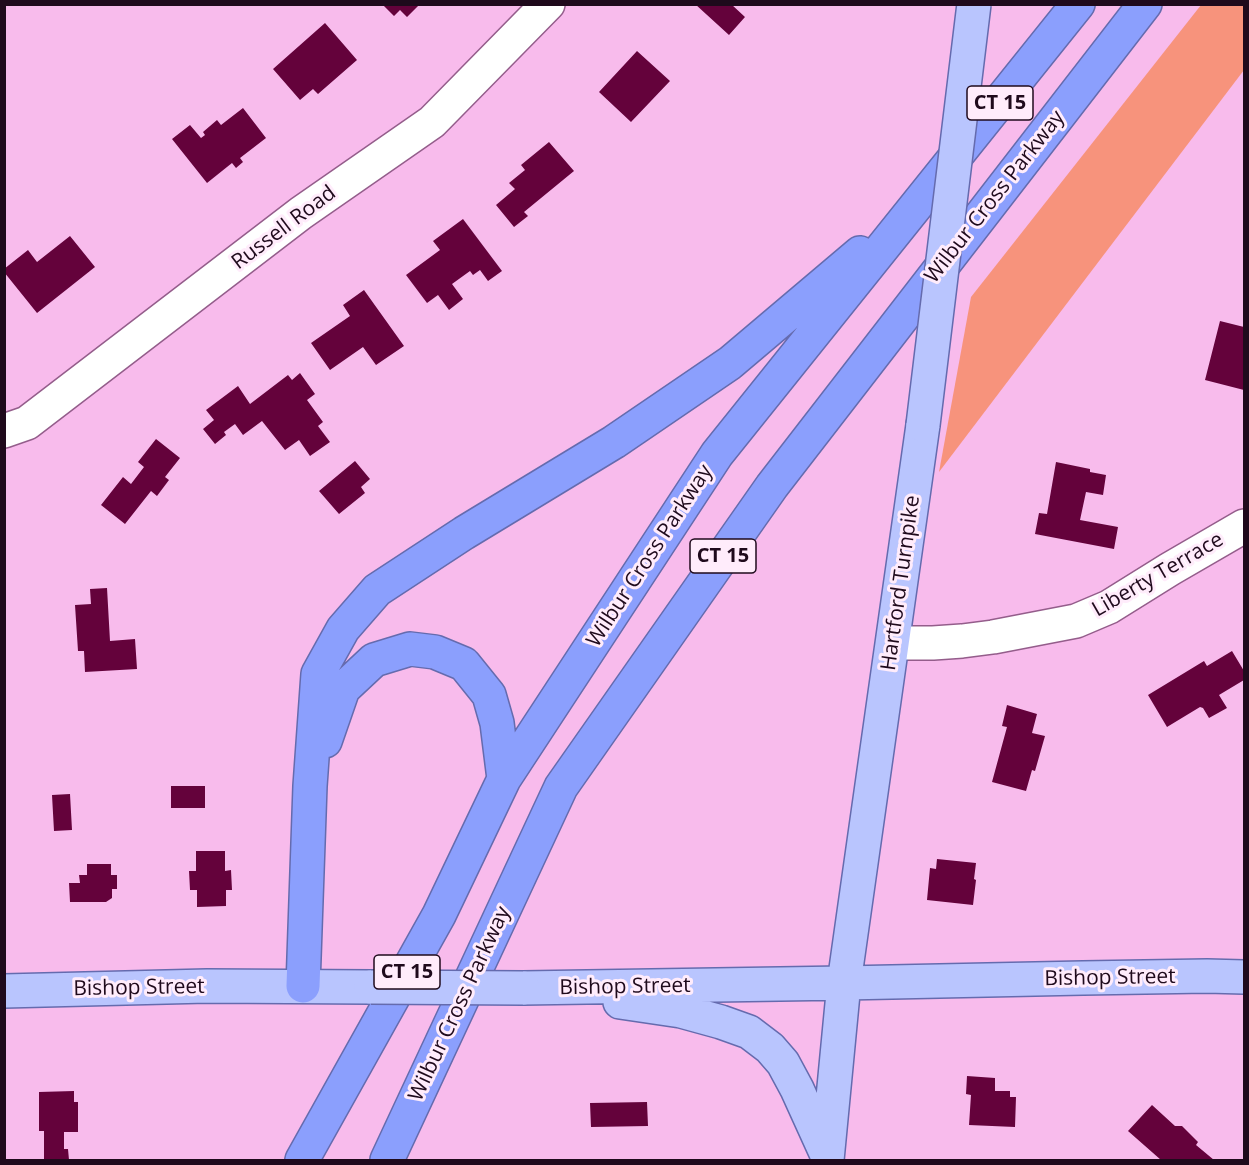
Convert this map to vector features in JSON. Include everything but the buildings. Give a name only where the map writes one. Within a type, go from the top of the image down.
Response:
[{"type":"highway","name":"Wilbur Cross Parkway","points":[[302,1161],[439,915],[504,779],[717,454],[1078,4]]},
{"type":"highway","name":"Wilbur Cross Parkway","points":[[387,1161],[561,787],[772,486],[1146,4]]},
{"type":"highway","points":[[303,986],[310,786],[318,674],[343,629],[377,590],[464,533],[614,442],[730,363],[921,201]]},
{"type":"highway","points":[[310,786],[343,689],[374,660],[410,650],[435,652],[464,664],[489,695],[497,723],[504,779]]},
{"type":"main road","name":"Hartford Turnpike","points":[[827,1159],[844,983],[923,425],[974,4]]},
{"type":"main road","name":"Bishop Street","points":[[4,991],[207,986],[523,988],[1245,977]]},
{"type":"main road","points":[[523,988],[681,1011],[749,1032],[770,1048],[783,1062],[827,1159]]},
{"type":"street","name":"Russell Road","points":[[4,431],[27,423],[301,213],[432,122],[548,4]]},
{"type":"street","name":"Liberty Terrace","points":[[893,643],[962,641],[1076,621],[1109,607],[1245,526]]},
{"type":"shaded area","points":[[1201,5],[1244,5],[1244,70],[939,472],[971,297]]}]
